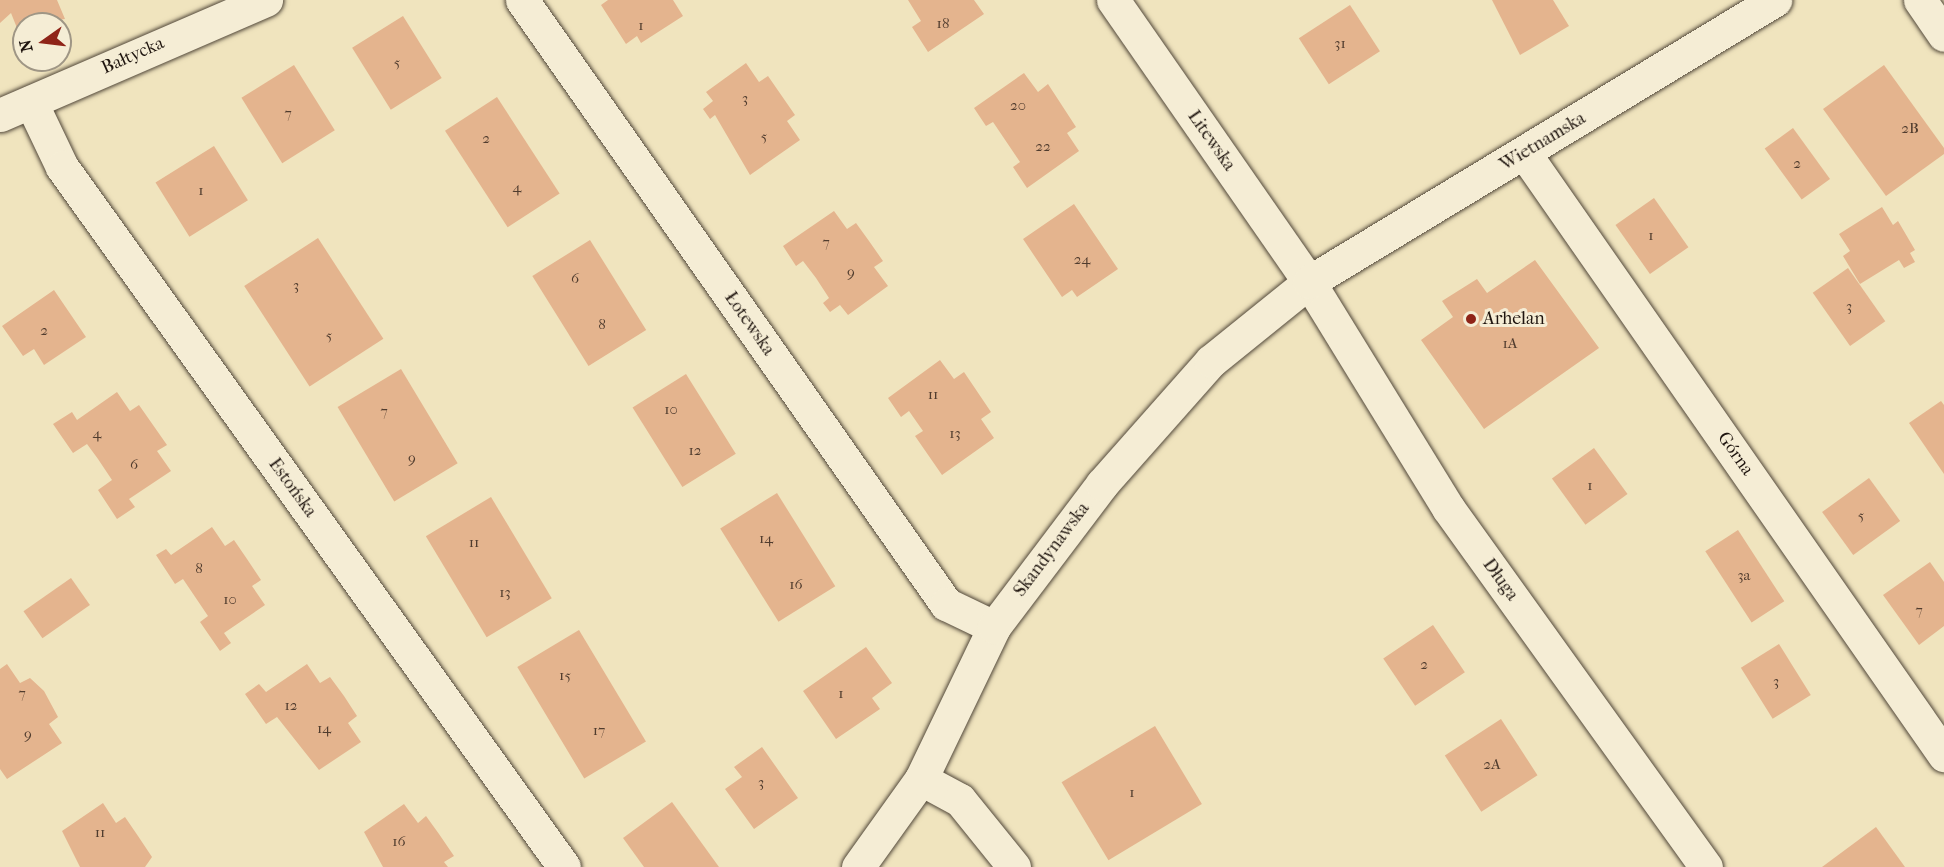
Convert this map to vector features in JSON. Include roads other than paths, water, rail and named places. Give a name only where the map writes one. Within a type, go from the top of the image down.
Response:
[{"type":"street","name":"Bałtycka","points":[[0,115],[266,0]]},
{"type":"street","name":"Łotewska","points":[[522,0],[946,604],[994,627]]},
{"type":"street","name":"Litewska","points":[[1113,0],[1309,282]]},
{"type":"street","name":"Wietnamska","points":[[1309,282],[1525,154],[1775,0]]},
{"type":"street","points":[[1920,0],[1944,35]]},
{"type":"street","name":"Estońska","points":[[31,102],[62,167],[564,867]]},
{"type":"street","name":"Górna","points":[[1525,154],[1944,755]]},
{"type":"street","name":"Skandynawska","points":[[858,867],[921,779],[994,627],[1102,484],[1211,361],[1309,282]]},
{"type":"street","name":"Długa","points":[[1309,282],[1448,508],[1706,867]]},
{"type":"street","points":[[921,779],[960,800],[1014,867]]},
{"type":"place","name":"Arhelan","points":[[1471,319]]}]
